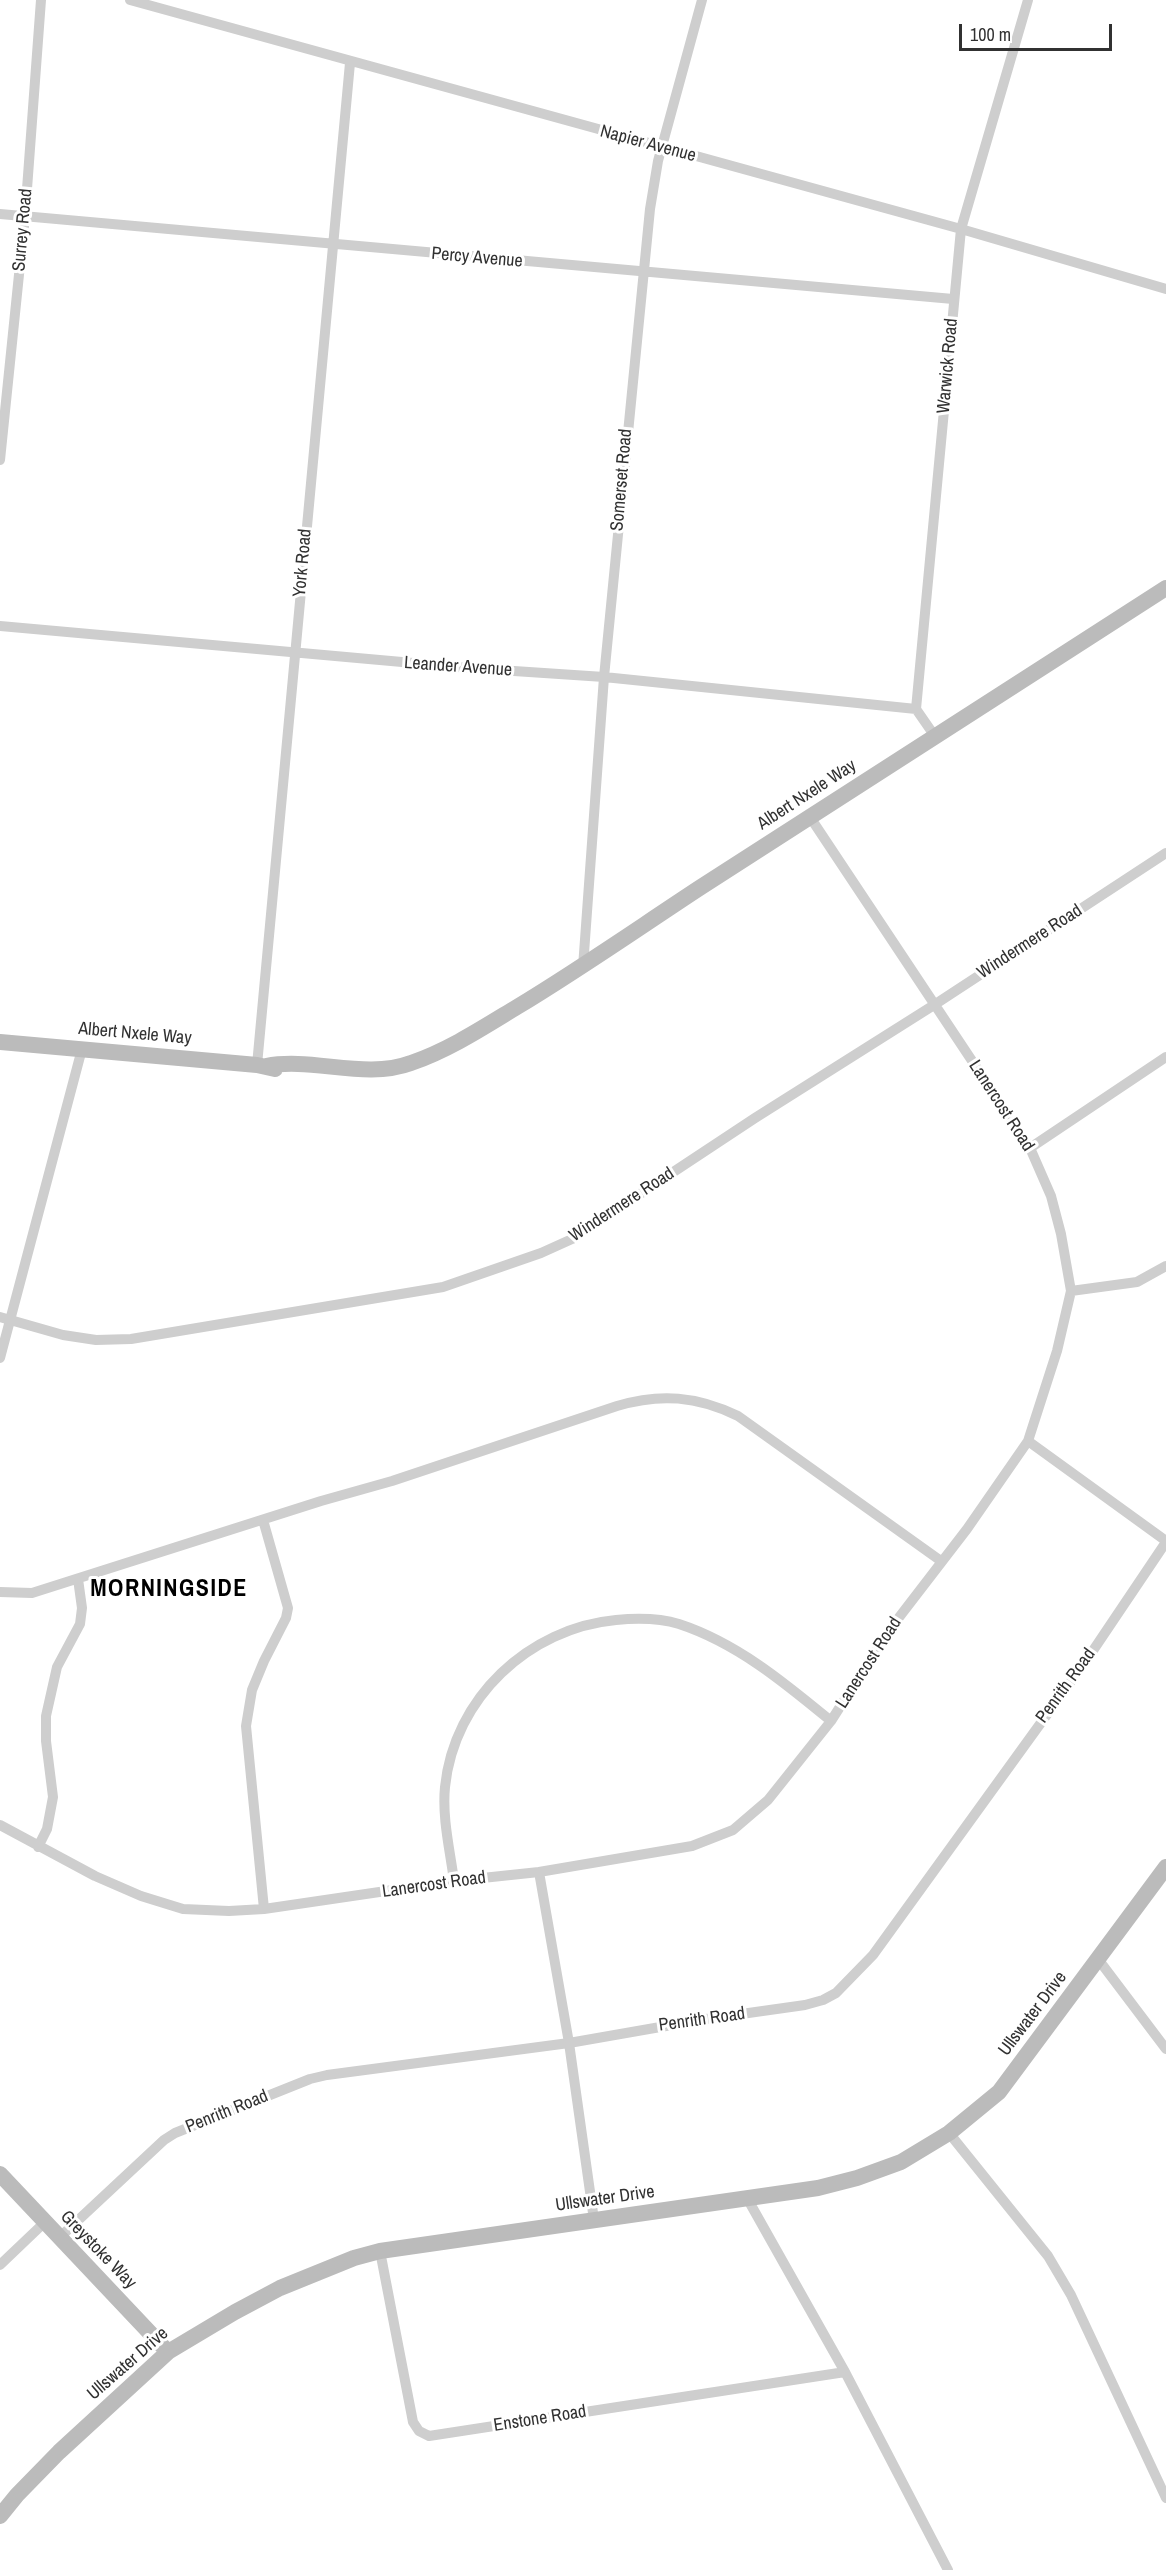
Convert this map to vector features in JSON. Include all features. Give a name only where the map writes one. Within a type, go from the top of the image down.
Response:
[{"type":"street","name":"Surrey Road","points":[[0,460],[25,216],[41,0]]},
{"type":"street","name":"Napier Avenue","points":[[130,0],[350,63],[961,229],[1166,289]]},
{"type":"street","name":"Somerset Road","points":[[583,967],[604,677],[642,272],[654,177],[702,0]]},
{"type":"street","name":"Warwick Road","points":[[916,709],[961,229],[1028,0]]},
{"type":"street","name":"York Road","points":[[261,1065],[294,653],[350,63]]},
{"type":"street","name":"Percy Avenue","points":[[0,214],[954,299]]},
{"type":"street","name":"Albert Nxele Way","points":[[0,1042],[261,1065],[278,1070],[378,1072],[414,1070],[459,1047],[471,1035],[583,967],[934,735],[1166,588]]},
{"type":"street","name":"Leander Avenue","points":[[0,626],[294,653],[604,677],[916,709]]},
{"type":"street","points":[[916,709],[934,735]]},
{"type":"street","name":"Lanercost Road","points":[[0,1825],[38,1847],[132,1892],[183,1909],[229,1911],[264,1909],[454,1881],[539,1872],[692,1846],[733,1830],[768,1800],[831,1722],[887,1633],[967,1529],[1028,1441],[1057,1351],[1071,1291],[1061,1234],[1051,1196],[1030,1148],[810,817]]},
{"type":"street","name":"Windermere Road","points":[[5,1318],[63,1335],[96,1340],[131,1339],[360,1299],[422,1291],[473,1277],[541,1253],[572,1239],[755,1118],[1166,854]]},
{"type":"street","points":[[0,1358],[5,1318],[81,1049]]},
{"type":"street","points":[[1030,1148],[1166,1057]]},
{"type":"street","points":[[1071,1291],[1137,1282],[1166,1266]]},
{"type":"street","points":[[0,1592],[32,1593],[392,1481],[508,1440],[634,1401],[673,1397],[695,1399],[716,1405],[738,1416],[941,1561]]},
{"type":"street","points":[[1028,1441],[1166,1541]]},
{"type":"street","points":[[263,1520],[288,1608],[286,1618],[252,1690],[246,1726],[264,1909]]},
{"type":"street","name":"Penrith Road","points":[[59,2238],[164,2140],[297,2084],[327,2075],[569,2043],[706,2019],[805,2005],[823,2000],[836,1993],[873,1955],[1089,1655],[1166,1541]]},
{"type":"street","points":[[38,1847],[47,1829],[53,1797],[45,1716],[57,1668],[80,1624],[82,1608],[78,1579]]},
{"type":"street","points":[[454,1881],[444,1807],[445,1785],[457,1739],[466,1719],[497,1677],[522,1653],[570,1628],[586,1623],[629,1619],[651,1619],[677,1623],[708,1635],[742,1654],[786,1684],[831,1722]]},
{"type":"street","name":"Ullswater Drive","points":[[0,2516],[58,2452],[168,2352],[280,2288],[354,2258],[380,2252],[818,2188],[857,2178],[901,2162],[949,2133],[999,2092],[1166,1867]]},
{"type":"street","points":[[539,1872],[569,2043],[594,2220]]},
{"type":"street","points":[[1098,1959],[1166,2049]]},
{"type":"street","points":[[949,2133],[1048,2256],[1071,2295],[1166,2498]]},
{"type":"street","name":"Greystoke Way","points":[[0,2174],[168,2352]]},
{"type":"street","points":[[747,2198],[845,2372],[948,2570]]},
{"type":"street","points":[[0,2265],[45,2222]]},
{"type":"street","name":"Enstone Road","points":[[380,2252],[413,2422],[419,2431],[429,2436],[845,2372]]},
{"type":"district","name":"MORNINGSIDE","points":[[169,1590]]}]
